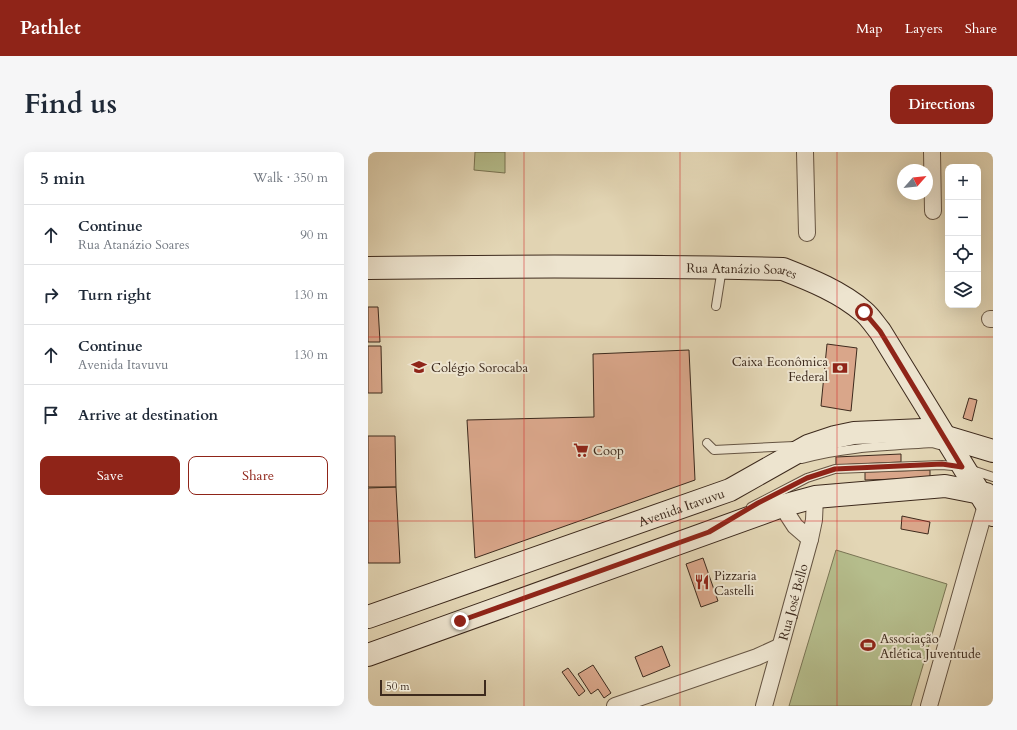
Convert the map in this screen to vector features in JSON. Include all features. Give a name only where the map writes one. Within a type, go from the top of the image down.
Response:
[{"type":"main road","name":"Rua Atanázio Soares","points":[[368,268],[532,265],[783,269],[836,293],[864,312],[880,331],[962,467],[988,497]]},
{"type":"main road","name":"Avenida Itavuvu","points":[[370,615],[730,490],[808,446],[835,437],[854,433],[923,430],[947,442],[993,451]]},
{"type":"main road","points":[[368,655],[782,506],[815,497],[945,486],[988,497]]},
{"type":"street","points":[[805,152],[807,233]]},
{"type":"street","points":[[932,152],[933,211]]},
{"type":"street","name":"Rua José Bello","points":[[764,706],[779,647],[810,539],[814,520],[815,497]]},
{"type":"street","points":[[929,706],[988,497]]},
{"type":"street","points":[[782,506],[795,526],[810,539]]},
{"type":"street","points":[[615,706],[757,657],[779,647]]},
{"type":"lane","points":[[716,306],[722,268]]},
{"type":"lane","points":[[771,468],[825,454],[864,448],[947,442]]},
{"type":"lane","points":[[707,443],[714,450],[808,446]]},
{"type":"lane","points":[[709,532],[807,478],[835,469],[942,464],[962,467]]},
{"type":"lane","points":[[368,650],[460,621]]},
{"type":"green space","points":[[475,152],[505,152],[505,173],[474,170]]},
{"type":"green space","name":"Associação Atlética Juventude","points":[[836,550],[947,584],[911,706],[789,706]]},
{"type":"building","points":[[368,307],[378,307],[380,342],[368,342]]},
{"type":"building","name":"Caixa Econômica Federal","points":[[827,344],[857,348],[851,411],[821,406]]},
{"type":"building","points":[[368,346],[381,346],[382,393],[368,393]]},
{"type":"building","name":"Coop","points":[[689,350],[695,480],[475,558],[467,420],[594,417],[593,354]]},
{"type":"building","points":[[969,398],[977,400],[972,421],[963,418]]},
{"type":"building","points":[[368,436],[395,436],[396,487],[368,487]]},
{"type":"building","points":[[901,454],[901,462],[836,465],[836,457]]},
{"type":"building","points":[[930,470],[930,478],[865,480],[865,472]]},
{"type":"building","points":[[396,487],[400,563],[368,563],[368,488]]},
{"type":"building","points":[[902,516],[930,522],[928,534],[901,529]]},
{"type":"building","name":"Pizzaria Castelli","points":[[703,558],[718,601],[701,607],[686,564]]},
{"type":"building","points":[[662,646],[670,666],[643,677],[635,657]]},
{"type":"building","points":[[593,665],[611,693],[604,698],[598,689],[591,694],[578,674]]},
{"type":"building","points":[[568,668],[585,691],[579,696],[562,672]]},
{"type":"place","name":"Colégio Sorocaba","points":[[419,367]]},
{"type":"place","name":"Caixa Econômica Federal","points":[[840,368]]},
{"type":"place","name":"Coop","points":[[581,450]]},
{"type":"place","name":"Pizzaria Castelli","points":[[702,582]]},
{"type":"place","name":"Associação Atlética Juventude","points":[[868,645]]},
{"type":"route","points":[[460,621],[709,532],[758,503],[807,478],[824,472],[835,469],[942,464],[962,467],[880,331],[864,312]]}]
